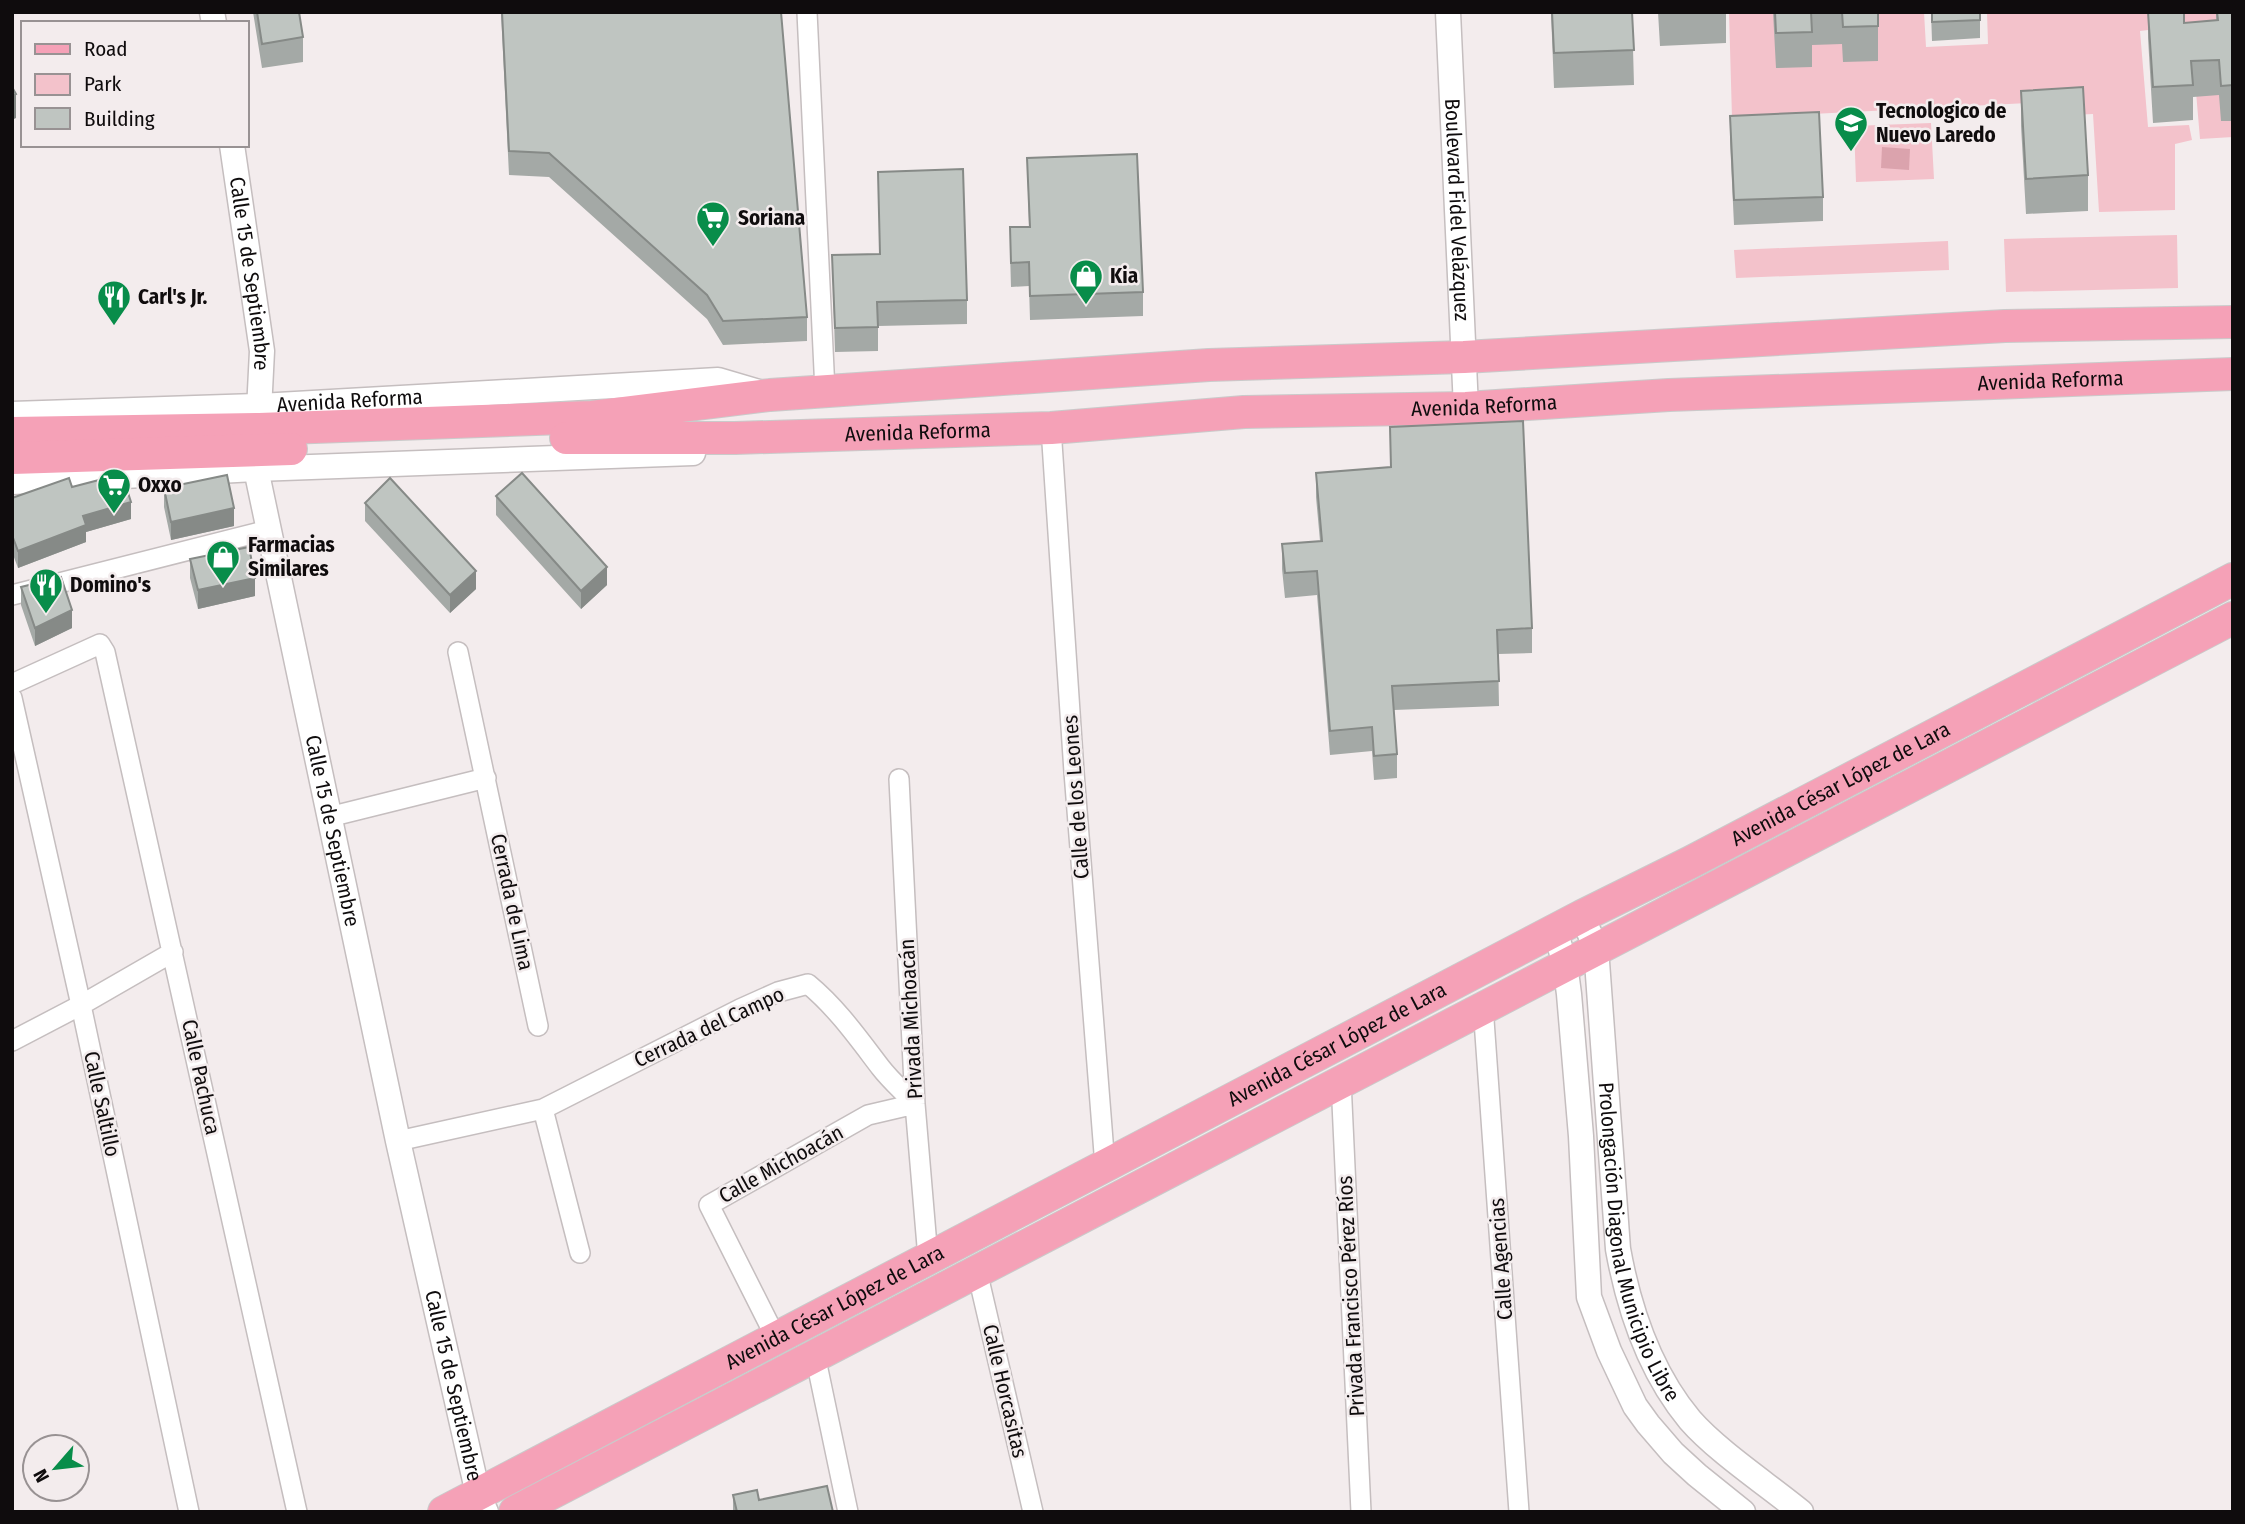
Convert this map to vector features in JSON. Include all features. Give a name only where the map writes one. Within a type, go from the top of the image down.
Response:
[{"type":"main road","name":"Avenida Reforma","points":[[12,458],[592,417],[770,395],[1209,365],[1464,357],[1906,330],[2233,322]]},
{"type":"main road","name":"Avenida Reforma","points":[[12,433],[258,439],[735,438],[1051,428],[1244,412],[1466,408],[1669,395],[2233,374]]},
{"type":"main road","name":"Avenida César López de Lara","points":[[444,1512],[482,1503],[776,1338],[1568,923],[1691,862],[2233,579]]},
{"type":"main road","name":"Avenida César López de Lara","points":[[515,1512],[2233,618]]},
{"type":"street","points":[[807,12],[824,391]]},
{"type":"street","name":"Boulevard Fidel Velázquez","points":[[1448,12],[1466,408]]},
{"type":"street","name":"Calle 15 de Septiembre","points":[[232,147],[262,351],[258,439],[268,530],[398,1141],[482,1503]]},
{"type":"street","name":"Avenida Reforma","points":[[12,414],[258,439]]},
{"type":"street","name":"Calle de los Leones","points":[[1051,428],[1074,772],[1105,1166]]},
{"type":"street","name":"Avenida Reforma","points":[[12,482],[138,477],[258,439]]},
{"type":"street","points":[[12,595],[268,530]]},
{"type":"street","name":"Calle Pachuca","points":[[12,684],[100,644],[105,652],[297,1512]]},
{"type":"street","name":"Cerrada de Lima","points":[[458,652],[538,1026]]},
{"type":"street","name":"Calle Saltillo","points":[[12,698],[81,1005],[189,1512]]},
{"type":"street","points":[[329,817],[486,778]]},
{"type":"street","name":"Privada Michoacán","points":[[899,779],[915,1104],[929,1258]]},
{"type":"street","name":"Prolongación Diagonal Municipio Libre","points":[[1568,923],[1596,948],[1618,1249],[1626,1294],[1656,1367],[1669,1391],[1692,1422],[1801,1512]]},
{"type":"street","name":"Prolongación Diagonal Municipio Libre","points":[[1568,923],[1565,964],[1581,1136],[1588,1297],[1635,1406],[1673,1453],[1743,1512]]},
{"type":"street","points":[[12,1041],[81,1005],[173,951]]},
{"type":"street","name":"Cerrada del Campo","points":[[398,1141],[543,1109],[740,1009],[778,992],[808,984],[826,999],[860,1038],[882,1070],[915,1104]]},
{"type":"street","name":"Calle Agencias","points":[[1483,1006],[1519,1512]]},
{"type":"street","name":"Privada Francisco Pérez Ríos","points":[[1341,1081],[1361,1512]]},
{"type":"street","name":"Calle Michoacán","points":[[776,1338],[709,1205],[868,1115],[915,1104]]},
{"type":"street","points":[[543,1109],[580,1253]]},
{"type":"street","points":[[1581,1136],[1610,1137]]},
{"type":"street","name":"Calle Horcasitas","points":[[977,1270],[1033,1512]]},
{"type":"street","points":[[815,1355],[848,1512]]},
{"type":"green space","points":[[1729,12],[1924,12],[1926,47],[1988,44],[1987,12],[2163,12],[2164,28],[2140,31],[2148,127],[2189,125],[2192,140],[2175,144],[2175,210],[2099,212],[2093,114],[2030,117],[2028,103],[1732,118]]},
{"type":"green space","points":[[2166,12],[2233,12],[2233,137],[2200,139],[2191,33]]},
{"type":"green space","points":[[1931,123],[1934,179],[1856,182],[1854,126]]},
{"type":"green space","points":[[2177,235],[2178,288],[2006,292],[2004,239]]},
{"type":"green space","points":[[1948,241],[1949,270],[1736,278],[1734,250]]},
{"type":"shaded area","points":[[1882,147],[1910,149],[1909,170],[1881,168]]},
{"type":"building","points":[[257,12],[299,12],[303,37],[262,44]]},
{"type":"building","name":"Soriana","points":[[502,12],[781,12],[807,317],[723,321],[707,295],[549,153],[509,151]]},
{"type":"building","points":[[1552,12],[1632,12],[1634,50],[1554,53]]},
{"type":"building","points":[[1775,12],[1811,12],[1812,32],[1776,33]]},
{"type":"building","points":[[1842,12],[1878,12],[1878,26],[1843,27]]},
{"type":"building","points":[[1932,12],[1980,12],[1980,20],[1932,22]]},
{"type":"building","points":[[2148,12],[2184,12],[2184,23],[2218,20],[2217,12],[2233,12],[2233,85],[2221,86],[2219,60],[2191,61],[2193,85],[2153,87]]},
{"type":"building","points":[[2083,87],[2088,175],[2026,179],[2021,91]]},
{"type":"building","points":[[1819,112],[1823,197],[1734,200],[1730,116]]},
{"type":"building","points":[[1137,154],[1143,292],[1030,296],[1029,262],[1011,263],[1010,227],[1030,227],[1027,158]]},
{"type":"building","points":[[963,169],[967,300],[877,302],[878,327],[835,328],[832,255],[880,254],[878,172]]},
{"type":"building","points":[[1523,421],[1532,628],[1497,630],[1499,681],[1392,686],[1397,754],[1374,756],[1372,727],[1330,731],[1317,571],[1285,573],[1282,544],[1322,541],[1316,473],[1391,467],[1390,427]]},
{"type":"building","points":[[522,473],[607,567],[581,591],[496,496]]},
{"type":"building","points":[[122,474],[131,502],[83,516],[86,525],[18,551],[12,535],[12,498],[69,478],[72,487]]},
{"type":"building","points":[[227,475],[234,508],[171,522],[164,488]]},
{"type":"building","points":[[390,478],[476,571],[450,595],[365,503]]},
{"type":"building","points":[[249,547],[255,578],[198,590],[190,559]]},
{"type":"building","points":[[61,577],[72,610],[35,628],[21,587]]},
{"type":"building","points":[[827,1486],[833,1512],[737,1512],[733,1495],[757,1490],[759,1500]]},
{"type":"place","name":"Tecnologico de Nuevo Laredo","points":[[1851,153]]},
{"type":"place","name":"Soriana","points":[[713,248]]},
{"type":"place","name":"Kia","points":[[1086,306]]},
{"type":"place","name":"Carl's Jr.","points":[[114,327]]},
{"type":"place","name":"Oxxo","points":[[114,515]]},
{"type":"place","name":"Farmacias Similares","points":[[223,587]]},
{"type":"place","name":"Domino's","points":[[46,615]]}]
